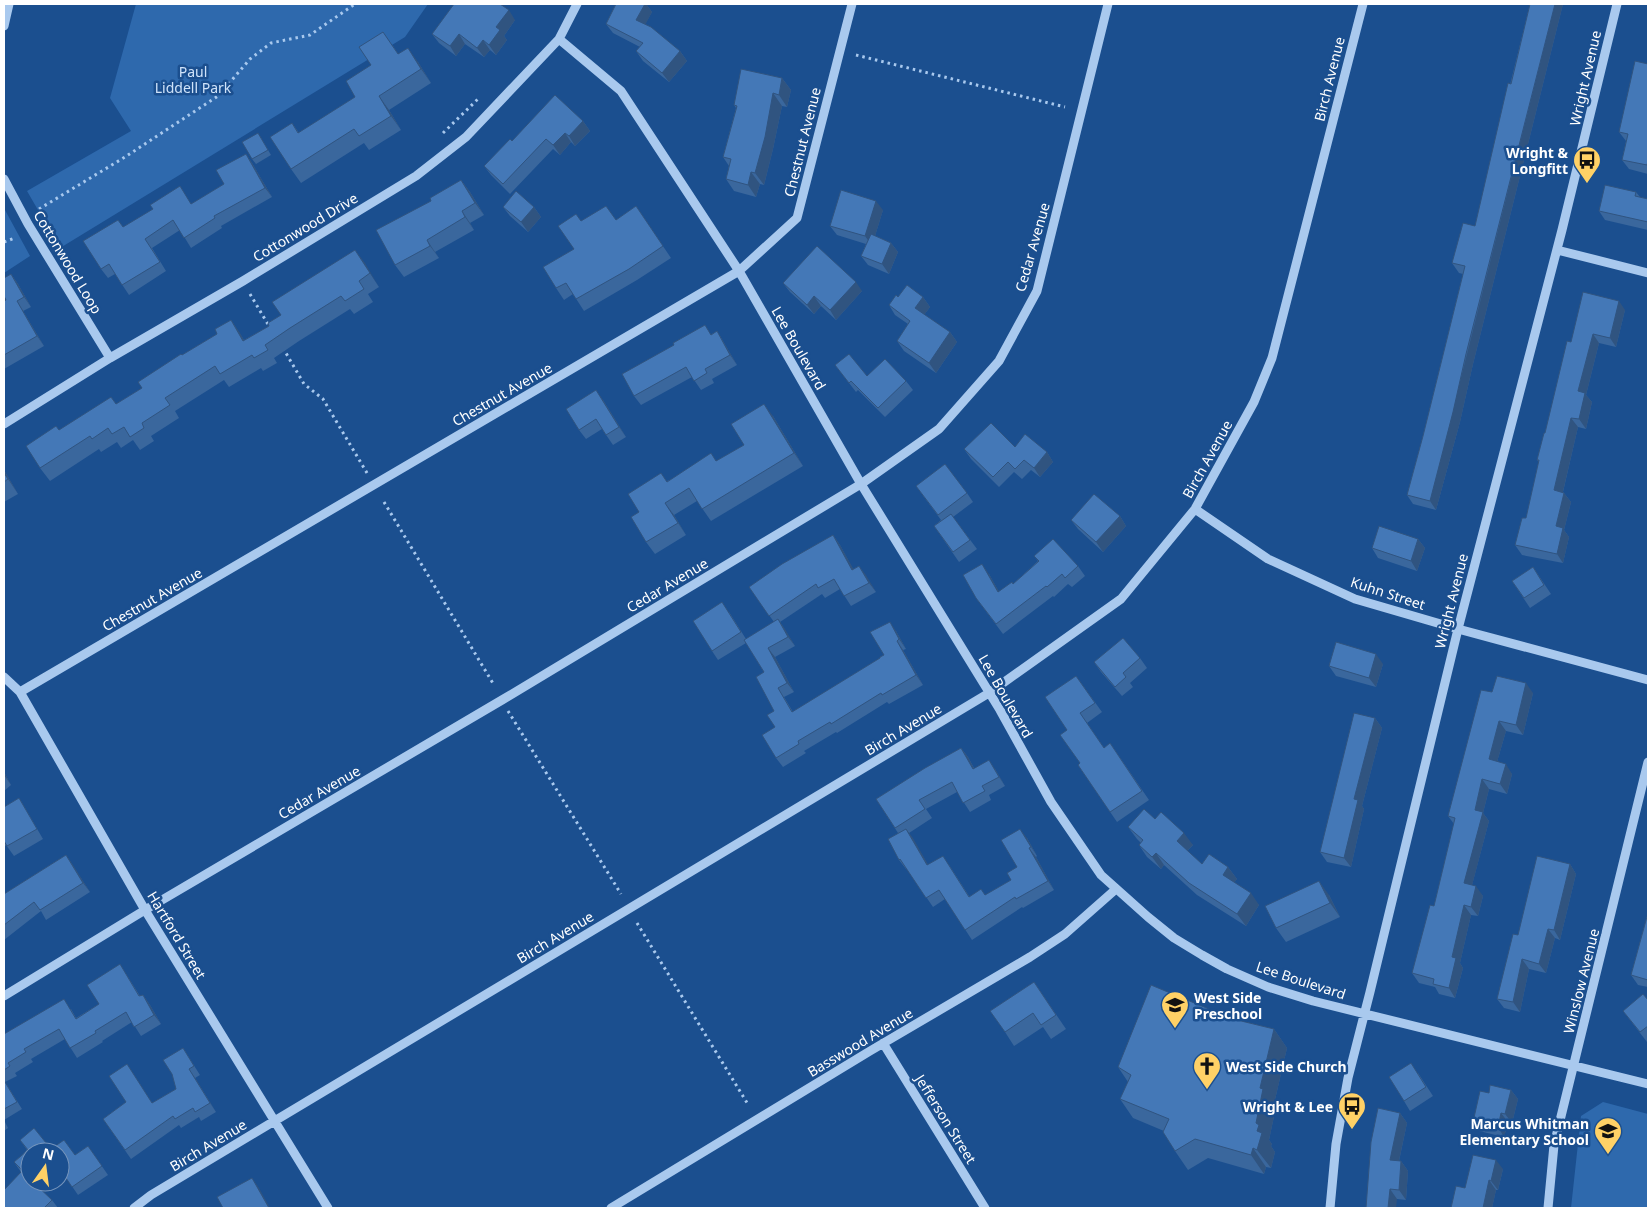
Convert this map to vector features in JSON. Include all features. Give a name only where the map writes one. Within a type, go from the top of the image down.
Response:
[{"type":"street","points":[[4,26],[10,4]]},
{"type":"street","name":"Cottonwood Drive","points":[[4,424],[110,358],[243,281],[416,176],[466,136],[558,39],[577,4]]},
{"type":"street","name":"Chestnut Avenue","points":[[20,692],[740,272],[797,218],[852,4]]},
{"type":"street","name":"Cedar Avenue","points":[[4,996],[145,910],[502,700],[861,484],[939,429],[999,361],[1037,291],[1108,4]]},
{"type":"street","name":"Birch Avenue","points":[[134,1208],[150,1195],[274,1120],[989,693],[1121,599],[1195,509],[1254,402],[1272,358],[1363,4]]},
{"type":"street","name":"Wright Avenue","points":[[1330,1208],[1341,1109],[1458,629],[1556,250],[1616,4]]},
{"type":"street","name":"Lee Boulevard","points":[[558,39],[622,91],[740,272],[861,484],[1000,710],[1051,802],[1101,875],[1174,938],[1227,969],[1268,987],[1313,1001],[1648,1084]]},
{"type":"street","name":"Cottonwood Loop","points":[[4,179],[24,216],[110,358]]},
{"type":"street","points":[[1556,250],[1648,273]]},
{"type":"street","name":"Kuhn Street","points":[[1195,509],[1268,559],[1355,599],[1648,680]]},
{"type":"street","name":"Hartford Street","points":[[4,676],[20,692],[145,910],[328,1208]]},
{"type":"street","name":"Winslow Avenue","points":[[1548,1208],[1554,1145],[1648,762]]},
{"type":"street","name":"Basswood Avenue","points":[[611,1208],[883,1043],[1037,953],[1065,934],[1116,889]]},
{"type":"street","name":"Jefferson Street","points":[[883,1043],[985,1208]]},
{"type":"path","points":[[39,210],[218,96],[250,59],[271,43],[310,35],[356,4]]},
{"type":"path","points":[[856,55],[1065,107]]},
{"type":"path","points":[[443,133],[479,98]]},
{"type":"path","points":[[4,242],[15,238]]},
{"type":"path","points":[[250,294],[270,327]]},
{"type":"path","points":[[280,343],[304,384],[323,399],[367,473]]},
{"type":"path","points":[[384,502],[494,685]]},
{"type":"path","points":[[508,711],[620,894]]},
{"type":"path","points":[[637,923],[749,1106]]},
{"type":"green space","name":"Paul Liddell Park","points":[[136,4],[428,4],[405,37],[60,248],[27,191],[131,131],[110,98]]},
{"type":"green space","points":[[4,211],[30,256],[4,273]]},
{"type":"green space","name":"Marcus Whitman Elementary School","points":[[1603,1102],[1648,1114],[1648,1208],[1571,1208],[1581,1116]]},
{"type":"building","points":[[454,4],[500,4],[509,10],[496,27],[500,30],[489,45],[483,40],[477,48],[459,34],[450,46],[432,34]]},
{"type":"building","points":[[616,4],[645,4],[636,20],[651,27],[680,51],[662,73],[636,51],[643,43],[606,24]]},
{"type":"building","points":[[1530,4],[1555,4],[1430,501],[1407,495],[1465,266],[1452,263],[1463,223],[1475,226],[1508,83],[1511,84]]},
{"type":"building","points":[[383,32],[398,54],[408,48],[421,69],[379,96],[391,116],[359,136],[354,129],[291,169],[270,137],[292,123],[298,133],[355,97],[346,81],[371,65],[359,47]]},
{"type":"building","points":[[1635,61],[1648,64],[1647,165],[1622,160],[1628,134],[1619,132]]},
{"type":"building","points":[[741,69],[782,78],[779,95],[773,93],[765,137],[755,173],[751,172],[748,185],[726,179],[731,159],[723,157],[737,106],[734,105]]},
{"type":"building","points":[[555,95],[583,121],[569,136],[565,133],[553,145],[546,139],[503,184],[484,166],[510,139],[512,141]]},
{"type":"building","points":[[258,133],[268,150],[252,159],[242,142]]},
{"type":"building","points":[[246,154],[265,188],[214,216],[215,218],[184,238],[173,220],[145,239],[160,262],[122,285],[109,264],[101,269],[83,241],[118,220],[123,227],[153,209],[150,205],[180,186],[191,204],[224,184],[216,170]]},
{"type":"building","points":[[461,180],[475,203],[462,211],[465,217],[427,240],[430,246],[395,265],[376,230],[431,201],[430,198]]},
{"type":"building","points":[[1605,185],[1636,192],[1635,196],[1648,199],[1648,222],[1599,211]]},
{"type":"building","points":[[841,190],[876,201],[865,236],[830,226]]},
{"type":"building","points":[[516,191],[534,207],[521,222],[503,207]]},
{"type":"building","points":[[606,206],[616,220],[636,206],[663,246],[629,269],[576,299],[566,283],[556,288],[543,267],[574,249],[558,226],[576,214],[581,221]]},
{"type":"building","points":[[871,234],[891,243],[882,264],[861,256]]},
{"type":"building","points":[[817,246],[856,282],[830,310],[814,296],[807,305],[783,283]]},
{"type":"building","points":[[355,250],[370,273],[359,281],[364,289],[345,301],[341,296],[265,345],[268,350],[254,358],[252,355],[220,374],[215,366],[165,398],[170,405],[142,423],[144,428],[130,437],[124,427],[112,434],[108,428],[92,439],[90,436],[40,468],[26,446],[56,426],[59,430],[111,397],[116,404],[142,388],[138,382],[181,354],[217,334],[215,329],[231,320],[243,341],[269,326],[268,323],[281,315],[272,302]]},
{"type":"building","points":[[11,274],[24,297],[17,301],[37,336],[4,355],[4,301],[6,300],[4,296],[4,278]]},
{"type":"building","points":[[907,285],[923,297],[915,308],[950,332],[929,363],[897,341],[910,321],[889,305]]},
{"type":"building","points":[[1583,292],[1619,301],[1610,338],[1593,334],[1578,391],[1585,393],[1579,419],[1571,418],[1554,490],[1564,493],[1556,526],[1563,528],[1557,554],[1515,545],[1522,518],[1526,518],[1539,460],[1537,460],[1567,341],[1571,342]]},
{"type":"building","points":[[705,325],[711,335],[717,331],[730,355],[705,369],[707,373],[694,381],[686,367],[634,396],[622,374]]},
{"type":"building","points":[[849,354],[867,376],[885,359],[906,381],[878,408],[851,381],[849,383],[835,365]]},
{"type":"building","points":[[596,390],[619,427],[606,435],[596,419],[579,430],[566,409]]},
{"type":"building","points":[[764,404],[794,453],[702,509],[689,488],[665,503],[678,523],[646,542],[631,517],[639,512],[628,494],[661,473],[667,482],[711,453],[716,461],[744,445],[731,424]]},
{"type":"building","points":[[991,423],[1015,447],[1025,434],[1047,452],[1034,468],[1024,460],[1015,469],[1008,462],[993,477],[964,449]]},
{"type":"building","points":[[945,464],[967,493],[938,515],[916,486]]},
{"type":"building","points":[[4,473],[8,479],[4,482]]},
{"type":"building","points":[[1094,494],[1120,516],[1096,542],[1071,520]]},
{"type":"building","points":[[951,514],[970,540],[953,552],[934,526]]},
{"type":"building","points":[[1379,526],[1418,539],[1411,561],[1372,548]]},
{"type":"building","points":[[833,535],[852,570],[859,566],[869,583],[844,596],[834,579],[818,588],[816,584],[769,616],[749,587],[782,564]]},
{"type":"building","points":[[1053,539],[1078,566],[1065,578],[1062,574],[996,624],[976,598],[963,575],[982,564],[998,592],[1012,582],[1013,584],[1039,561],[1034,556]]},
{"type":"building","points":[[1533,567],[1544,585],[1524,598],[1512,581]]},
{"type":"building","points":[[722,602],[741,632],[712,651],[693,621]]},
{"type":"building","points":[[778,619],[788,637],[768,648],[787,683],[778,688],[792,712],[884,655],[870,632],[890,622],[899,639],[897,641],[916,675],[882,695],[881,693],[831,724],[830,722],[798,741],[799,744],[776,758],[762,735],[775,727],[767,715],[774,711],[756,677],[764,672],[744,640]]},
{"type":"building","points":[[1123,638],[1140,658],[1123,673],[1126,677],[1115,687],[1094,662]]},
{"type":"building","points":[[1336,642],[1376,654],[1369,678],[1329,666]]},
{"type":"building","points":[[1076,676],[1095,703],[1080,713],[1104,748],[1110,743],[1142,791],[1110,812],[1078,765],[1080,763],[1060,735],[1067,730],[1045,697]]},
{"type":"building","points":[[1497,676],[1526,683],[1516,725],[1499,721],[1489,759],[1506,764],[1500,784],[1482,779],[1475,810],[1483,812],[1464,883],[1476,886],[1471,907],[1464,905],[1452,957],[1456,958],[1449,988],[1433,984],[1434,979],[1412,973],[1430,905],[1434,906],[1455,818],[1448,816],[1481,690],[1492,692]]},
{"type":"building","points":[[1354,713],[1375,718],[1354,799],[1358,800],[1344,858],[1320,852]]},
{"type":"building","points":[[961,748],[973,769],[989,760],[999,777],[982,786],[985,791],[963,803],[952,782],[919,800],[925,809],[895,828],[876,799]]},
{"type":"building","points":[[19,798],[37,829],[7,846],[4,841],[4,807]]},
{"type":"building","points":[[1144,809],[1155,819],[1161,812],[1184,833],[1177,841],[1202,864],[1209,854],[1228,867],[1223,875],[1251,893],[1237,914],[1189,883],[1156,853],[1152,857],[1139,845],[1143,840],[1128,827]]},
{"type":"building","points":[[906,829],[927,865],[943,856],[969,897],[981,889],[985,895],[1011,880],[1007,873],[1017,867],[1001,840],[1020,829],[1048,881],[1016,899],[1015,897],[965,930],[939,890],[926,898],[899,860],[888,839]]},
{"type":"building","points":[[66,855],[83,883],[40,910],[34,902],[4,925],[4,894]]},
{"type":"building","points":[[1537,856],[1570,864],[1554,930],[1548,929],[1539,964],[1522,959],[1513,1002],[1497,999],[1513,934],[1518,935]]},
{"type":"building","points":[[1319,881],[1330,903],[1276,928],[1265,906]]},
{"type":"building","points":[[1648,913],[1648,980],[1631,975]]},
{"type":"building","points":[[120,964],[139,996],[143,995],[154,1015],[134,1027],[126,1012],[70,1048],[59,1029],[24,1049],[26,1052],[8,1063],[10,1066],[4,1070],[4,1034],[64,999],[76,1019],[99,1004],[87,985]]},
{"type":"building","points":[[1034,982],[1056,1015],[1041,1025],[1033,1013],[1005,1032],[990,1011]]},
{"type":"building","name":"West Side Church","points":[[1151,985],[1233,1019],[1274,1029],[1260,1088],[1263,1089],[1256,1123],[1259,1125],[1257,1131],[1262,1133],[1257,1150],[1253,1148],[1251,1155],[1195,1139],[1175,1151],[1163,1132],[1169,1119],[1120,1099],[1131,1075],[1118,1067]]},
{"type":"building","points":[[1643,994],[1648,1000],[1648,1026],[1640,1032],[1623,1011]]},
{"type":"building","points":[[183,1048],[194,1066],[189,1069],[210,1103],[195,1112],[193,1108],[175,1119],[173,1116],[125,1150],[103,1119],[126,1102],[109,1076],[127,1064],[152,1103],[176,1089],[172,1074],[163,1060]]},
{"type":"building","points":[[1411,1063],[1426,1087],[1404,1101],[1389,1077]]},
{"type":"building","points":[[4,1083],[17,1102],[4,1109]]},
{"type":"building","points":[[1490,1085],[1511,1090],[1505,1114],[1501,1113],[1498,1127],[1473,1122],[1480,1091],[1489,1093]]},
{"type":"building","points":[[1378,1108],[1400,1113],[1390,1160],[1401,1161],[1399,1190],[1390,1189],[1388,1208],[1366,1208],[1371,1142]]},
{"type":"building","points":[[34,1128],[45,1142],[22,1142],[20,1140]]},
{"type":"building","points":[[88,1146],[102,1166],[72,1187],[70,1184],[70,1148],[75,1155]]},
{"type":"building","points":[[1473,1155],[1496,1160],[1491,1181],[1489,1180],[1483,1208],[1451,1208],[1456,1186],[1465,1188]]},
{"type":"building","points":[[20,1157],[20,1168],[14,1162]]},
{"type":"building","points":[[20,1173],[20,1192],[44,1192],[52,1200],[44,1208],[4,1208],[4,1190]]},
{"type":"building","points":[[252,1178],[269,1208],[223,1208],[217,1197]]},
{"type":"place","name":"Wright & Longfitt","points":[[1587,184]]},
{"type":"place","name":"West Side Preschool","points":[[1175,1029]]},
{"type":"place","name":"West Side Church","points":[[1207,1090]]},
{"type":"place","name":"Wright & Lee","points":[[1352,1130]]},
{"type":"place","name":"Marcus Whitman Elementary School","points":[[1608,1155]]}]
